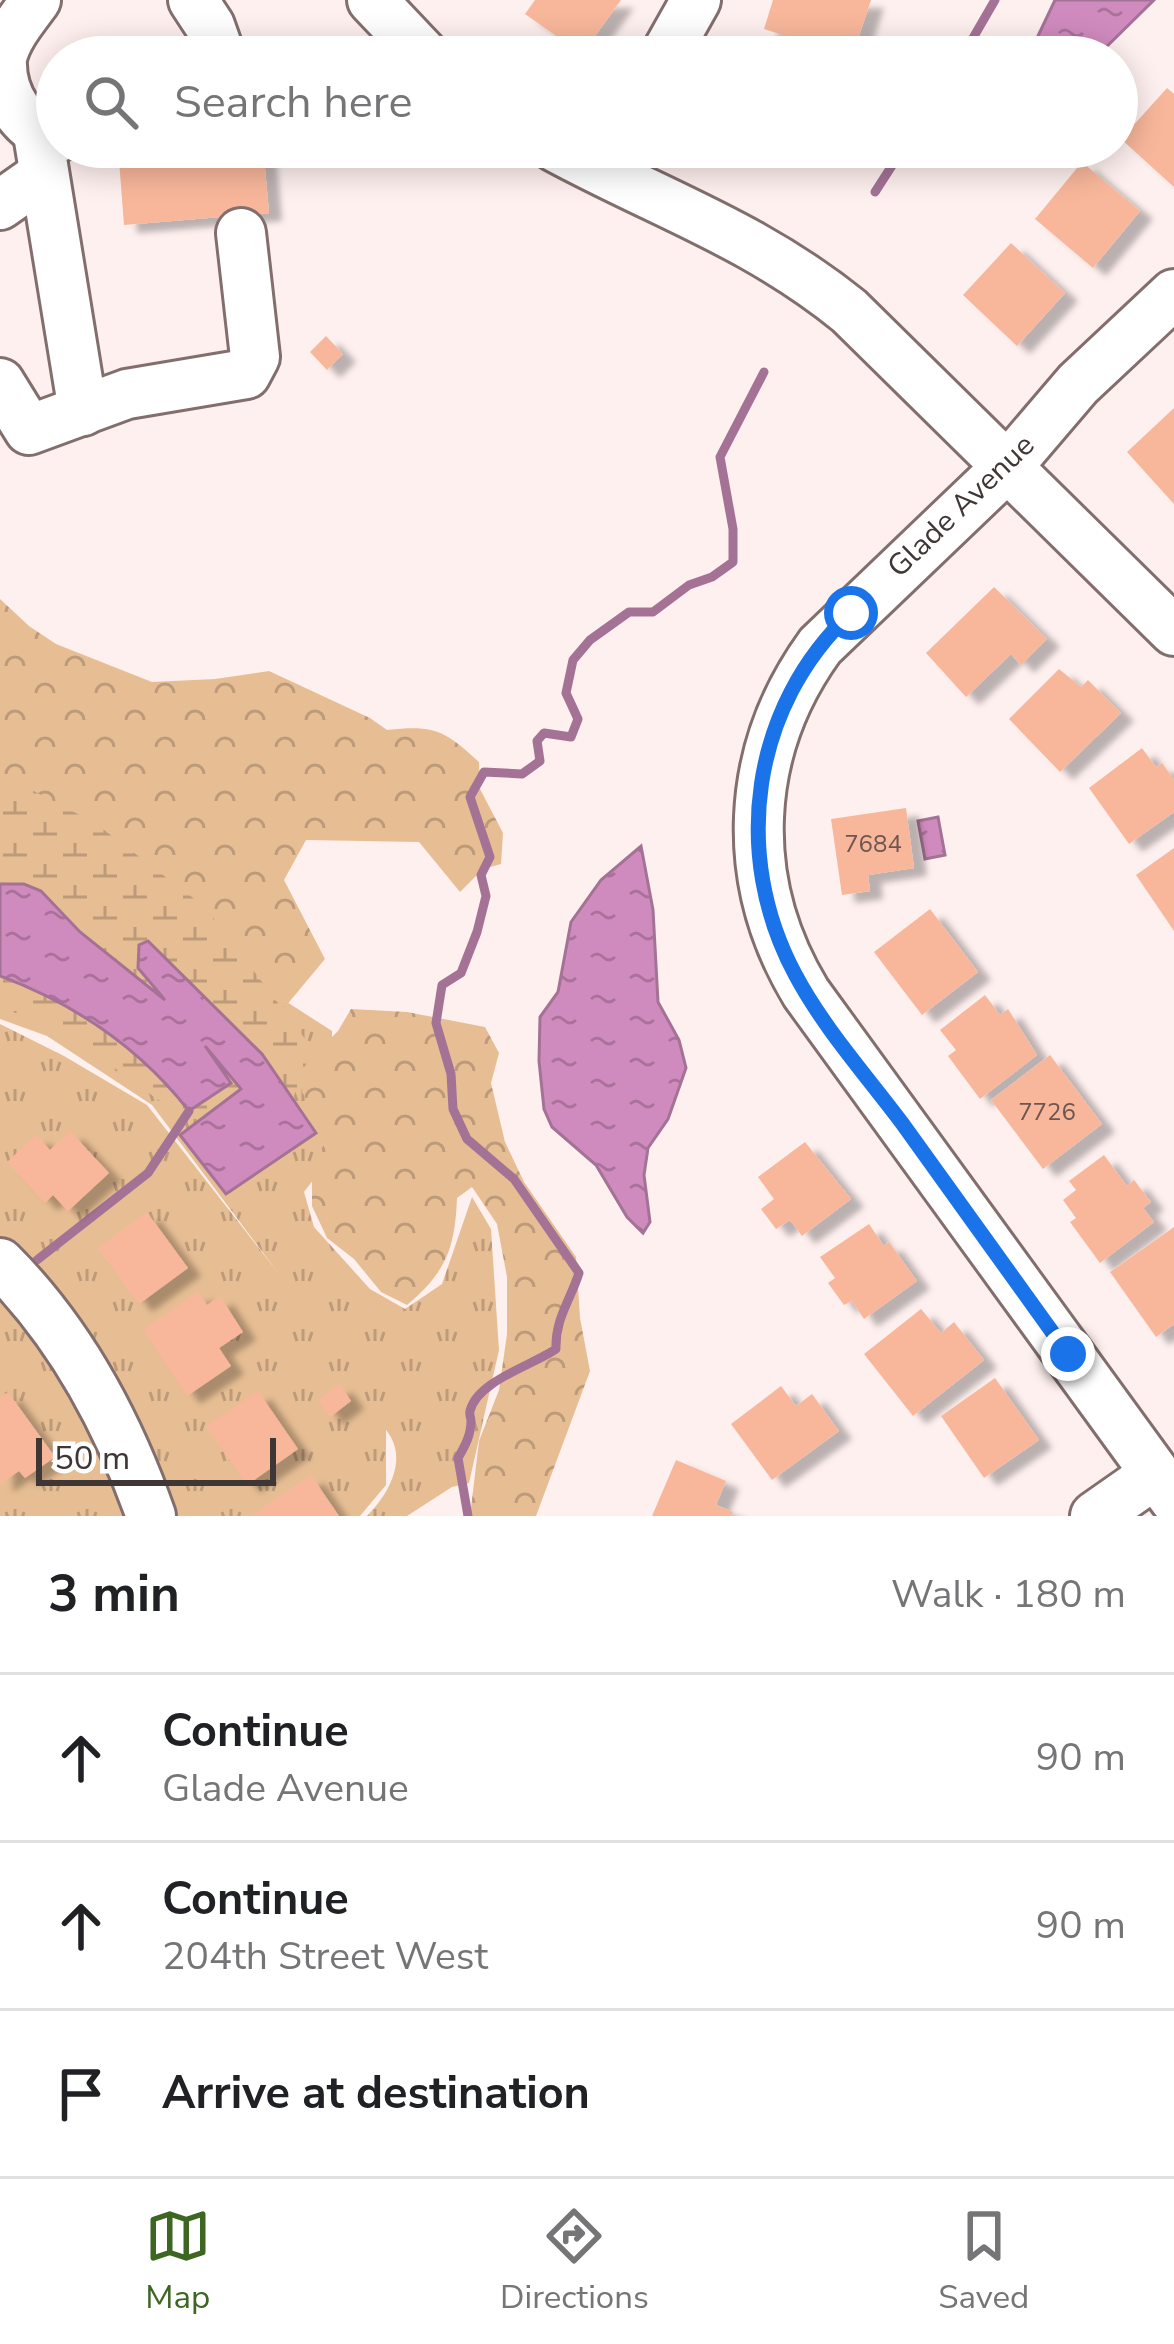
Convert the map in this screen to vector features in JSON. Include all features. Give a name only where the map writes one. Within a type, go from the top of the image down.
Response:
[{"type":"street","points":[[36,0],[13,33],[2,70],[22,121],[36,137]]},
{"type":"street","points":[[193,0],[214,36]]},
{"type":"street","points":[[372,0],[406,36]]},
{"type":"street","points":[[676,36],[696,0]]},
{"type":"street","points":[[0,205],[36,161]]},
{"type":"street","points":[[49,168],[83,411]]},
{"type":"street","points":[[625,168],[747,240],[849,311],[1174,632]]},
{"type":"street","points":[[0,382],[29,430],[128,394],[246,374],[255,357],[241,233]]},
{"type":"street","name":"Glade Avenue","points":[[1165,1486],[817,1008],[783,949],[763,884],[757,822],[769,748],[798,676],[820,646],[1008,466],[1078,384],[1174,294]]},
{"type":"street","points":[[0,1263],[47,1319],[105,1404],[134,1463],[151,1516]]},
{"type":"street","points":[[1096,1516],[1165,1486]]},
{"type":"green space","points":[[0,599],[56,644],[152,682],[269,671],[387,730],[428,729],[447,736],[479,762],[480,789],[503,833],[501,864],[483,869],[460,892],[419,842],[306,840],[284,880],[325,959],[285,1007],[215,986],[0,796]]},
{"type":"green space","points":[[22,785],[95,823],[205,907],[312,1048],[283,1125],[168,1107],[65,1032],[0,1007],[0,789]]},
{"type":"green space","points":[[259,984],[332,1031],[332,1088],[345,1139],[304,1192],[314,1227],[370,1289],[405,1309],[442,1284],[472,1197],[491,1229],[499,1350],[469,1483],[452,1487],[407,1516],[367,1516],[382,1497],[396,1464],[393,1441],[386,1430],[386,1485],[360,1516],[0,1516],[0,1024],[147,1105],[279,1274],[152,1105],[47,1036],[0,1019],[0,998]]},
{"type":"green space","points":[[351,1009],[407,1012],[485,1027],[499,1053],[491,1083],[505,1142],[524,1182],[576,1257],[590,1371],[536,1516],[470,1516],[479,1441],[499,1390],[507,1334],[507,1277],[497,1224],[472,1187],[457,1198],[446,1258],[431,1282],[407,1305],[381,1292],[354,1259],[327,1238],[312,1206],[312,1172],[325,1141],[302,1092],[304,1065],[338,1031]]},
{"type":"water","points":[[1055,0],[1154,0],[1117,36],[1038,36]]},
{"type":"water","points":[[938,817],[945,855],[925,859],[918,821]]},
{"type":"water","points":[[641,846],[653,910],[658,1002],[679,1040],[686,1068],[668,1119],[648,1148],[644,1175],[650,1222],[643,1233],[627,1217],[596,1165],[552,1127],[544,1109],[539,1061],[540,1017],[558,992],[571,922],[601,880]]},
{"type":"water","points":[[0,884],[24,884],[41,891],[80,932],[165,1000],[138,968],[139,945],[148,941],[262,1054],[316,1133],[226,1194],[180,1135],[241,1089],[205,1046],[231,1083],[189,1111],[149,1067],[104,1030],[0,976]]},
{"type":"building","points":[[535,0],[621,0],[595,36],[556,36],[525,14]]},
{"type":"building","points":[[773,0],[871,0],[859,36],[786,36],[764,29]]},
{"type":"building","points":[[1167,88],[1174,94],[1174,187],[1138,154],[1138,120]]},
{"type":"building","points":[[120,168],[265,168],[269,213],[124,225]]},
{"type":"building","points":[[1077,168],[1089,168],[1140,211],[1093,268],[1035,219]]},
{"type":"building","points":[[1011,243],[1065,293],[1017,346],[963,295]]},
{"type":"building","points":[[326,336],[343,354],[327,370],[310,352]]},
{"type":"building","points":[[1174,408],[1174,504],[1127,452]]},
{"type":"building","points":[[994,587],[1047,639],[1021,665],[1011,654],[966,697],[926,653]]},
{"type":"building","points":[[1059,669],[1081,687],[1088,680],[1121,713],[1060,772],[1009,719]]},
{"type":"building","points":[[1142,748],[1174,780],[1174,812],[1129,844],[1089,788]]},
{"type":"building","points":[[906,808],[914,868],[868,875],[870,891],[842,895],[831,819]]},
{"type":"building","points":[[1174,848],[1174,931],[1136,875]]},
{"type":"building","points":[[930,909],[978,972],[922,1015],[874,952]]},
{"type":"building","points":[[985,995],[1000,1015],[1008,1009],[1037,1055],[980,1099],[948,1056],[956,1050],[940,1030]]},
{"type":"building","points":[[1050,1055],[1102,1124],[1043,1169],[991,1100]]},
{"type":"building","points":[[70,1131],[109,1173],[68,1211],[53,1195],[45,1203],[7,1162],[36,1135],[50,1150]]},
{"type":"building","points":[[805,1142],[851,1199],[802,1236],[790,1220],[776,1229],[761,1209],[774,1199],[758,1177]]},
{"type":"building","points":[[1104,1155],[1127,1186],[1134,1180],[1151,1202],[1143,1208],[1154,1222],[1100,1263],[1070,1222],[1076,1218],[1063,1200],[1076,1190],[1069,1181]]},
{"type":"building","points":[[147,1212],[188,1268],[139,1304],[98,1248]]},
{"type":"building","points":[[869,1224],[884,1246],[889,1242],[917,1281],[864,1319],[852,1301],[844,1305],[828,1283],[835,1278],[820,1257]]},
{"type":"building","points":[[1174,1227],[1174,1324],[1156,1337],[1110,1272]]},
{"type":"building","points":[[198,1292],[207,1305],[220,1296],[243,1332],[219,1348],[231,1366],[187,1396],[143,1330]]},
{"type":"building","points":[[921,1309],[941,1333],[954,1322],[984,1360],[913,1416],[864,1354]]},
{"type":"building","points":[[995,1378],[1039,1440],[984,1478],[941,1416]]},
{"type":"building","points":[[339,1384],[351,1401],[330,1417],[318,1400]]},
{"type":"building","points":[[781,1386],[796,1406],[812,1394],[839,1431],[772,1480],[731,1424]]},
{"type":"building","points":[[258,1391],[298,1449],[247,1485],[206,1426]]},
{"type":"building","points":[[8,1392],[55,1457],[25,1478],[19,1471],[0,1484],[0,1398]]},
{"type":"building","points":[[676,1460],[726,1481],[716,1505],[733,1512],[731,1516],[652,1516]]},
{"type":"building","points":[[311,1475],[339,1516],[251,1516]]},
{"type":"waterway","points":[[974,36],[995,0]]},
{"type":"waterway","points":[[875,192],[890,168]]},
{"type":"waterway","points":[[468,1516],[458,1458],[469,1436],[475,1400],[494,1382],[556,1349],[560,1319],[579,1273],[514,1179],[467,1139],[453,1109],[451,1074],[436,1023],[442,985],[461,973],[477,932],[486,896],[481,875],[490,857],[470,797],[484,772],[522,774],[540,761],[537,741],[544,733],[571,737],[578,719],[566,693],[573,660],[590,640],[629,612],[653,612],[689,585],[733,562],[733,529],[720,457],[764,372]]},
{"type":"waterway","points":[[37,1260],[148,1173],[189,1111]]},
{"type":"route","points":[[851,613],[798,676],[769,748],[759,787],[757,822],[771,916],[806,993],[1068,1354]]}]
